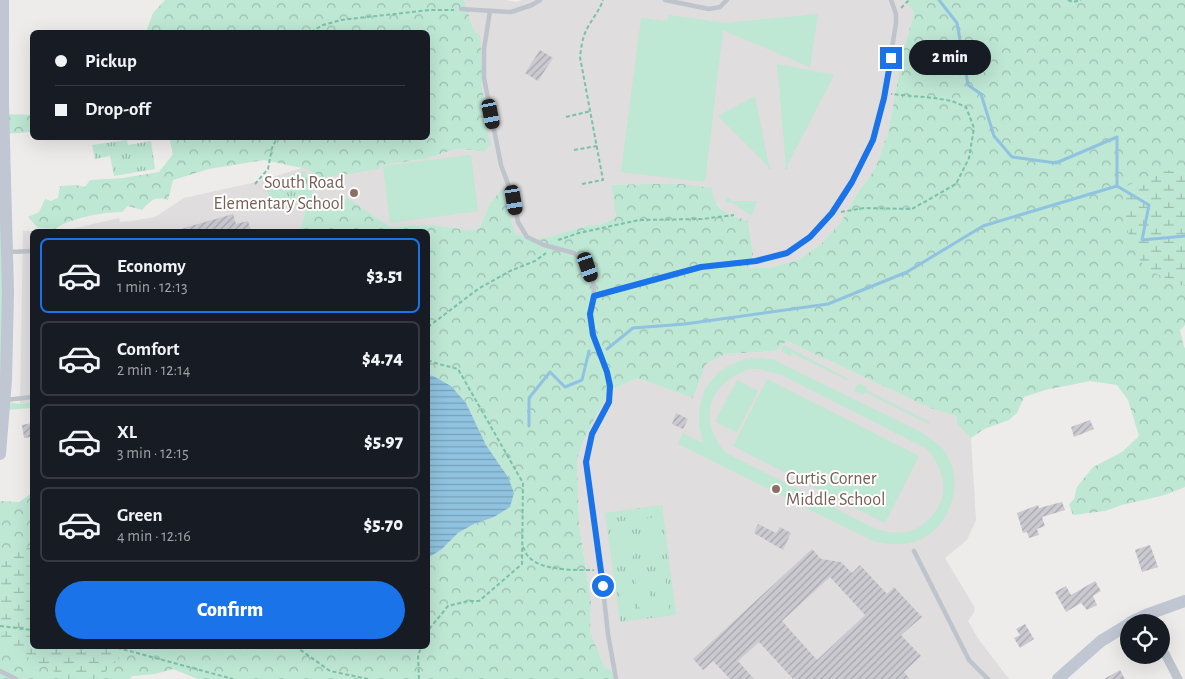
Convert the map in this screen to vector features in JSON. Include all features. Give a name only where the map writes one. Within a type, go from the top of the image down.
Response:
[{"type":"street","points":[[0,454],[5,400],[8,292],[3,229],[6,202],[3,104],[3,0]]},
{"type":"street","points":[[1158,614],[1185,601]]},
{"type":"street","points":[[1058,679],[1101,642],[1120,630]]},
{"type":"street","points":[[1170,663],[1178,679]]},
{"type":"lane","points":[[461,9],[511,12],[532,5],[540,0]]},
{"type":"lane","points":[[665,0],[709,9],[720,7],[727,0]]},
{"type":"lane","points":[[594,296],[701,267],[756,261],[787,253],[810,237],[832,213],[852,182],[873,140],[885,93],[896,23],[896,14],[891,0]]},
{"type":"lane","points":[[490,11],[484,49],[484,78],[501,165],[514,200],[518,222],[527,238],[553,248],[574,253],[588,267],[593,281],[594,296],[590,314],[593,335],[607,372],[610,386],[609,402],[592,434],[586,462],[608,634],[616,679]]},
{"type":"lane","points":[[6,253],[30,251]]},
{"type":"lane","points":[[5,400],[30,397]]},
{"type":"lane","points":[[914,551],[969,660],[988,679]]},
{"type":"lane","points":[[0,671],[16,679]]},
{"type":"path","points":[[582,184],[603,180],[580,57],[585,32],[604,0]]},
{"type":"path","points":[[1068,0],[1073,2],[1081,0]]},
{"type":"path","points":[[314,30],[323,25],[341,20],[429,10],[461,9]]},
{"type":"path","points":[[832,213],[864,208],[912,209],[956,184],[968,158],[974,128],[966,108],[952,101],[885,93]]},
{"type":"path","points":[[566,117],[591,111]]},
{"type":"path","points":[[255,184],[268,169],[272,148],[276,140]]},
{"type":"path","points":[[574,150],[597,146]]},
{"type":"path","points":[[553,242],[579,233],[639,220],[702,219],[734,216]]},
{"type":"path","points":[[430,325],[478,289],[510,271],[535,261],[553,248]]},
{"type":"path","points":[[430,361],[458,369],[523,483],[522,564],[479,601],[468,601],[448,606],[430,628]]},
{"type":"path","points":[[522,545],[529,557],[541,565],[569,569],[601,570]]},
{"type":"path","points":[[0,626],[30,630]]},
{"type":"path","points":[[122,649],[233,679]]},
{"type":"path","points":[[299,649],[330,671],[368,679]]},
{"type":"path","points":[[419,679],[418,656],[421,649]]},
{"type":"shaded area","points":[[464,0],[505,0],[517,2],[522,0],[907,0],[914,13],[903,52],[888,133],[872,173],[841,222],[821,244],[800,259],[770,268],[750,268],[753,254],[748,221],[724,212],[713,199],[682,184],[611,185],[616,217],[600,225],[589,225],[545,238],[532,239],[515,233],[502,188],[489,205],[479,229],[467,230],[433,225],[390,227],[349,199],[307,205],[301,229],[72,229],[119,218],[120,222],[155,217],[184,198],[252,183],[302,168],[321,178],[380,165],[425,159],[456,149],[484,152],[486,109],[481,83],[476,33]]},
{"type":"shaded area","points":[[23,231],[30,231],[30,402],[20,404]]},
{"type":"shaded area","name":"Curtis Corner Middle School","points":[[787,341],[930,408],[956,416],[957,424],[971,438],[976,520],[967,540],[945,558],[975,608],[968,621],[979,640],[1009,679],[614,679],[605,668],[590,632],[591,603],[579,524],[577,458],[586,435],[609,391],[637,378],[693,398],[706,364],[725,354],[775,351]]},
{"type":"green space","points":[[165,0],[464,0],[473,28],[480,35],[483,81],[481,83],[486,109],[485,122],[491,145],[483,152],[456,149],[425,159],[381,165],[379,169],[321,178],[307,169],[264,160],[209,169],[173,180],[168,200],[153,200],[142,210],[128,206],[122,212],[87,216],[55,229],[38,228],[28,217],[39,212],[45,199],[51,201],[58,198],[60,186],[76,185],[85,187],[90,180],[123,178],[159,172],[173,154],[170,140],[430,140],[430,30],[147,30],[153,13]]},
{"type":"green space","points":[[907,0],[1185,0],[1185,174],[1176,171],[1128,233],[1146,268],[1179,285],[1185,286],[1185,325],[1180,330],[1185,348],[1185,487],[1165,495],[1105,511],[1073,515],[1069,504],[1074,499],[1077,487],[1093,467],[1122,452],[1139,436],[1128,400],[1117,385],[1090,381],[1045,390],[1024,397],[1017,413],[1009,420],[984,429],[971,438],[957,424],[956,416],[930,408],[787,341],[775,351],[725,354],[706,364],[693,398],[637,378],[609,391],[586,435],[577,458],[579,524],[591,603],[590,632],[605,668],[611,670],[614,679],[198,679],[173,669],[155,674],[133,676],[129,679],[0,679],[0,501],[19,502],[30,494],[30,649],[430,649],[430,557],[442,549],[458,533],[474,524],[494,517],[508,477],[486,445],[466,403],[430,375],[430,229],[301,229],[307,205],[323,198],[349,199],[390,227],[433,225],[467,230],[479,229],[489,205],[502,188],[515,233],[532,239],[545,238],[589,225],[600,225],[616,217],[611,185],[682,184],[712,188],[713,196],[719,207],[729,214],[748,221],[753,254],[750,268],[770,268],[800,259],[821,244],[841,222],[879,159],[888,133],[903,52],[914,13]]},
{"type":"green space","points":[[818,14],[810,67],[723,30],[705,182],[621,172],[641,18],[667,21],[669,15],[725,23]]},
{"type":"green space","points":[[777,64],[834,75],[786,170],[785,168]]},
{"type":"green space","points":[[755,96],[769,166],[771,167],[770,170],[718,116]]},
{"type":"green space","points":[[4,114],[30,115],[30,132],[4,134],[7,402],[20,404],[30,402],[30,408],[6,410],[0,452],[0,148]]},
{"type":"green space","points":[[127,140],[128,145],[151,141],[155,169],[114,176],[110,156],[95,159],[92,145]]},
{"type":"green space","points":[[471,155],[478,211],[390,223],[383,166]]},
{"type":"green space","points":[[1162,170],[1185,174],[1185,286],[1179,285],[1146,268],[1140,260],[1128,233],[1122,188]]},
{"type":"green space","points":[[305,171],[314,199],[274,212],[265,184]]},
{"type":"green space","points":[[727,198],[731,199],[731,201],[757,201],[752,216],[731,202],[725,202]]},
{"type":"green space","points":[[784,345],[848,379],[792,353],[790,356],[781,351]]},
{"type":"green space","points":[[761,358],[774,360],[921,432],[940,446],[948,457],[953,470],[954,484],[953,498],[941,523],[931,533],[908,544],[873,541],[678,444],[683,433],[703,443],[699,424],[699,410],[705,389],[718,373],[732,364],[745,359]],"holes":[[[749,369],[759,369],[782,375],[927,449],[939,467],[944,486],[943,495],[935,513],[922,525],[902,533],[876,529],[726,453],[713,433],[710,422],[712,402],[722,385],[730,379]]]},
{"type":"green space","points":[[767,379],[919,456],[885,523],[733,446]]},
{"type":"green space","points":[[737,380],[758,391],[737,432],[715,422]]},
{"type":"green space","points":[[858,383],[867,387],[866,390],[930,422],[929,424],[865,392],[863,395],[854,391]]},
{"type":"green space","points":[[662,505],[676,615],[620,622],[605,513]]},
{"type":"green space","points":[[657,517],[661,553],[645,555],[640,519]]},
{"type":"green space","points":[[628,520],[633,557],[616,559],[612,523]]},
{"type":"green space","points":[[30,546],[30,649],[129,649],[98,679],[68,679],[0,642],[0,552]]},
{"type":"green space","points":[[665,573],[669,609],[657,611],[653,575]]},
{"type":"green space","points":[[647,575],[652,611],[640,613],[635,577]]},
{"type":"green space","points":[[630,577],[635,613],[623,615],[618,579]]},
{"type":"water","points":[[430,375],[451,386],[466,403],[486,445],[508,477],[514,493],[510,507],[494,517],[474,524],[458,533],[442,549],[430,557]]},
{"type":"building","points":[[540,50],[553,58],[538,81],[525,73]]},
{"type":"building","points":[[233,214],[236,224],[248,221],[250,229],[181,229]]},
{"type":"building","points":[[676,413],[688,419],[683,429],[672,424]]},
{"type":"building","points":[[1090,420],[1094,429],[1074,437],[1071,427]]},
{"type":"building","points":[[30,423],[30,437],[24,438],[22,425]]},
{"type":"building","points":[[1062,502],[1065,510],[1042,517],[1045,526],[1037,529],[1039,535],[1029,538],[1027,532],[1023,533],[1017,513],[1038,505],[1039,508]]},
{"type":"building","points":[[758,524],[776,533],[780,527],[791,533],[783,550],[754,533]]},
{"type":"building","points":[[1150,545],[1158,567],[1142,572],[1135,550]]},
{"type":"building","points":[[812,549],[821,559],[841,562],[852,573],[860,565],[887,594],[894,587],[922,617],[901,635],[921,656],[904,672],[910,679],[793,679],[759,642],[738,661],[754,679],[730,679],[713,661],[703,670],[693,659]],"holes":[[[830,577],[865,615],[817,660],[782,621]]]},
{"type":"building","points":[[1095,581],[1101,591],[1093,596],[1097,605],[1087,610],[1081,603],[1066,612],[1055,592],[1066,586],[1071,595]]},
{"type":"building","points":[[1025,624],[1034,639],[1020,648],[1014,638],[1020,635],[1016,629]]},
{"type":"building","points":[[1120,670],[1125,679],[1104,679]]},
{"type":"waterway","points":[[939,0],[957,23],[968,85],[981,94],[994,136],[1012,157],[1056,163],[1117,137],[1117,186]]},
{"type":"waterway","points":[[607,349],[633,328],[685,324],[828,304],[907,272],[983,226],[1117,186],[1149,205],[1142,240],[1185,236]]},
{"type":"waterway","points":[[529,426],[529,398],[550,372],[565,387],[582,380],[589,351]]},
{"type":"place","name":"South Road Elementary School","points":[[354,193]]},
{"type":"place","name":"Curtis Corner Middle School","points":[[776,489]]},
{"type":"route","points":[[603,586],[586,462],[592,434],[609,402],[610,386],[607,372],[593,335],[590,314],[594,296],[701,267],[756,261],[787,253],[810,237],[832,213],[852,182],[873,140],[884,98],[891,58]]}]
